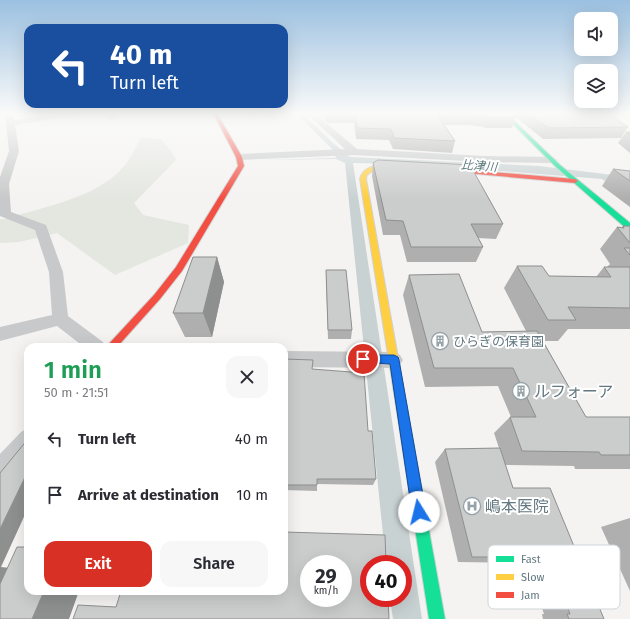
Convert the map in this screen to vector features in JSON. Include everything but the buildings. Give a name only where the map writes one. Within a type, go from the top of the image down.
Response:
[{"type":"street","points":[[13,142],[14,151],[3,184],[5,214],[41,228],[56,272],[60,320],[92,343]]},
{"type":"street","points":[[115,343],[179,269],[241,166],[239,156],[231,142]]},
{"type":"street","points":[[340,142],[351,152]]},
{"type":"street","points":[[533,142],[573,179],[630,227]]},
{"type":"street","points":[[239,156],[351,152],[555,163]]},
{"type":"street","points":[[413,168],[376,167],[368,170],[363,175],[391,360],[437,619]]},
{"type":"street","points":[[433,170],[573,179]]},
{"type":"street","points":[[0,334],[60,320]]},
{"type":"street","points":[[288,359],[391,360]]},
{"type":"street","points":[[0,470],[24,443]]},
{"type":"shaded area","points":[[139,142],[163,142],[171,151],[176,160],[134,203],[143,215],[189,225],[188,243],[115,275],[57,233],[19,242],[0,243],[0,219],[70,200],[86,193],[115,176],[130,158]]},
{"type":"water","name":"比津川","points":[[325,142],[332,142],[350,157],[539,166],[630,177],[630,184],[605,181],[602,179],[414,164],[353,163],[422,619],[393,619],[391,607],[412,607],[412,555],[385,555],[345,163],[336,159],[258,160],[336,158],[334,151]]},
{"type":"traffic: fast","points":[[533,142],[558,166],[630,227]]},
{"type":"traffic: fast","points":[[398,386],[437,619]]},
{"type":"traffic: slow","points":[[398,386],[363,179],[364,174],[372,168],[382,166],[403,168]]},
{"type":"traffic: jam","points":[[115,343],[157,297],[179,269],[241,166],[239,157],[231,142]]},
{"type":"traffic: jam","points":[[445,170],[575,181]]},
{"type":"place","name":"ひらぎの保育園","points":[[440,341]]},
{"type":"place","name":"ルフォーア","points":[[521,391]]},
{"type":"place","name":"嶋本医院","points":[[472,506]]},
{"type":"route","points":[[363,359],[394,360],[419,512]]}]
